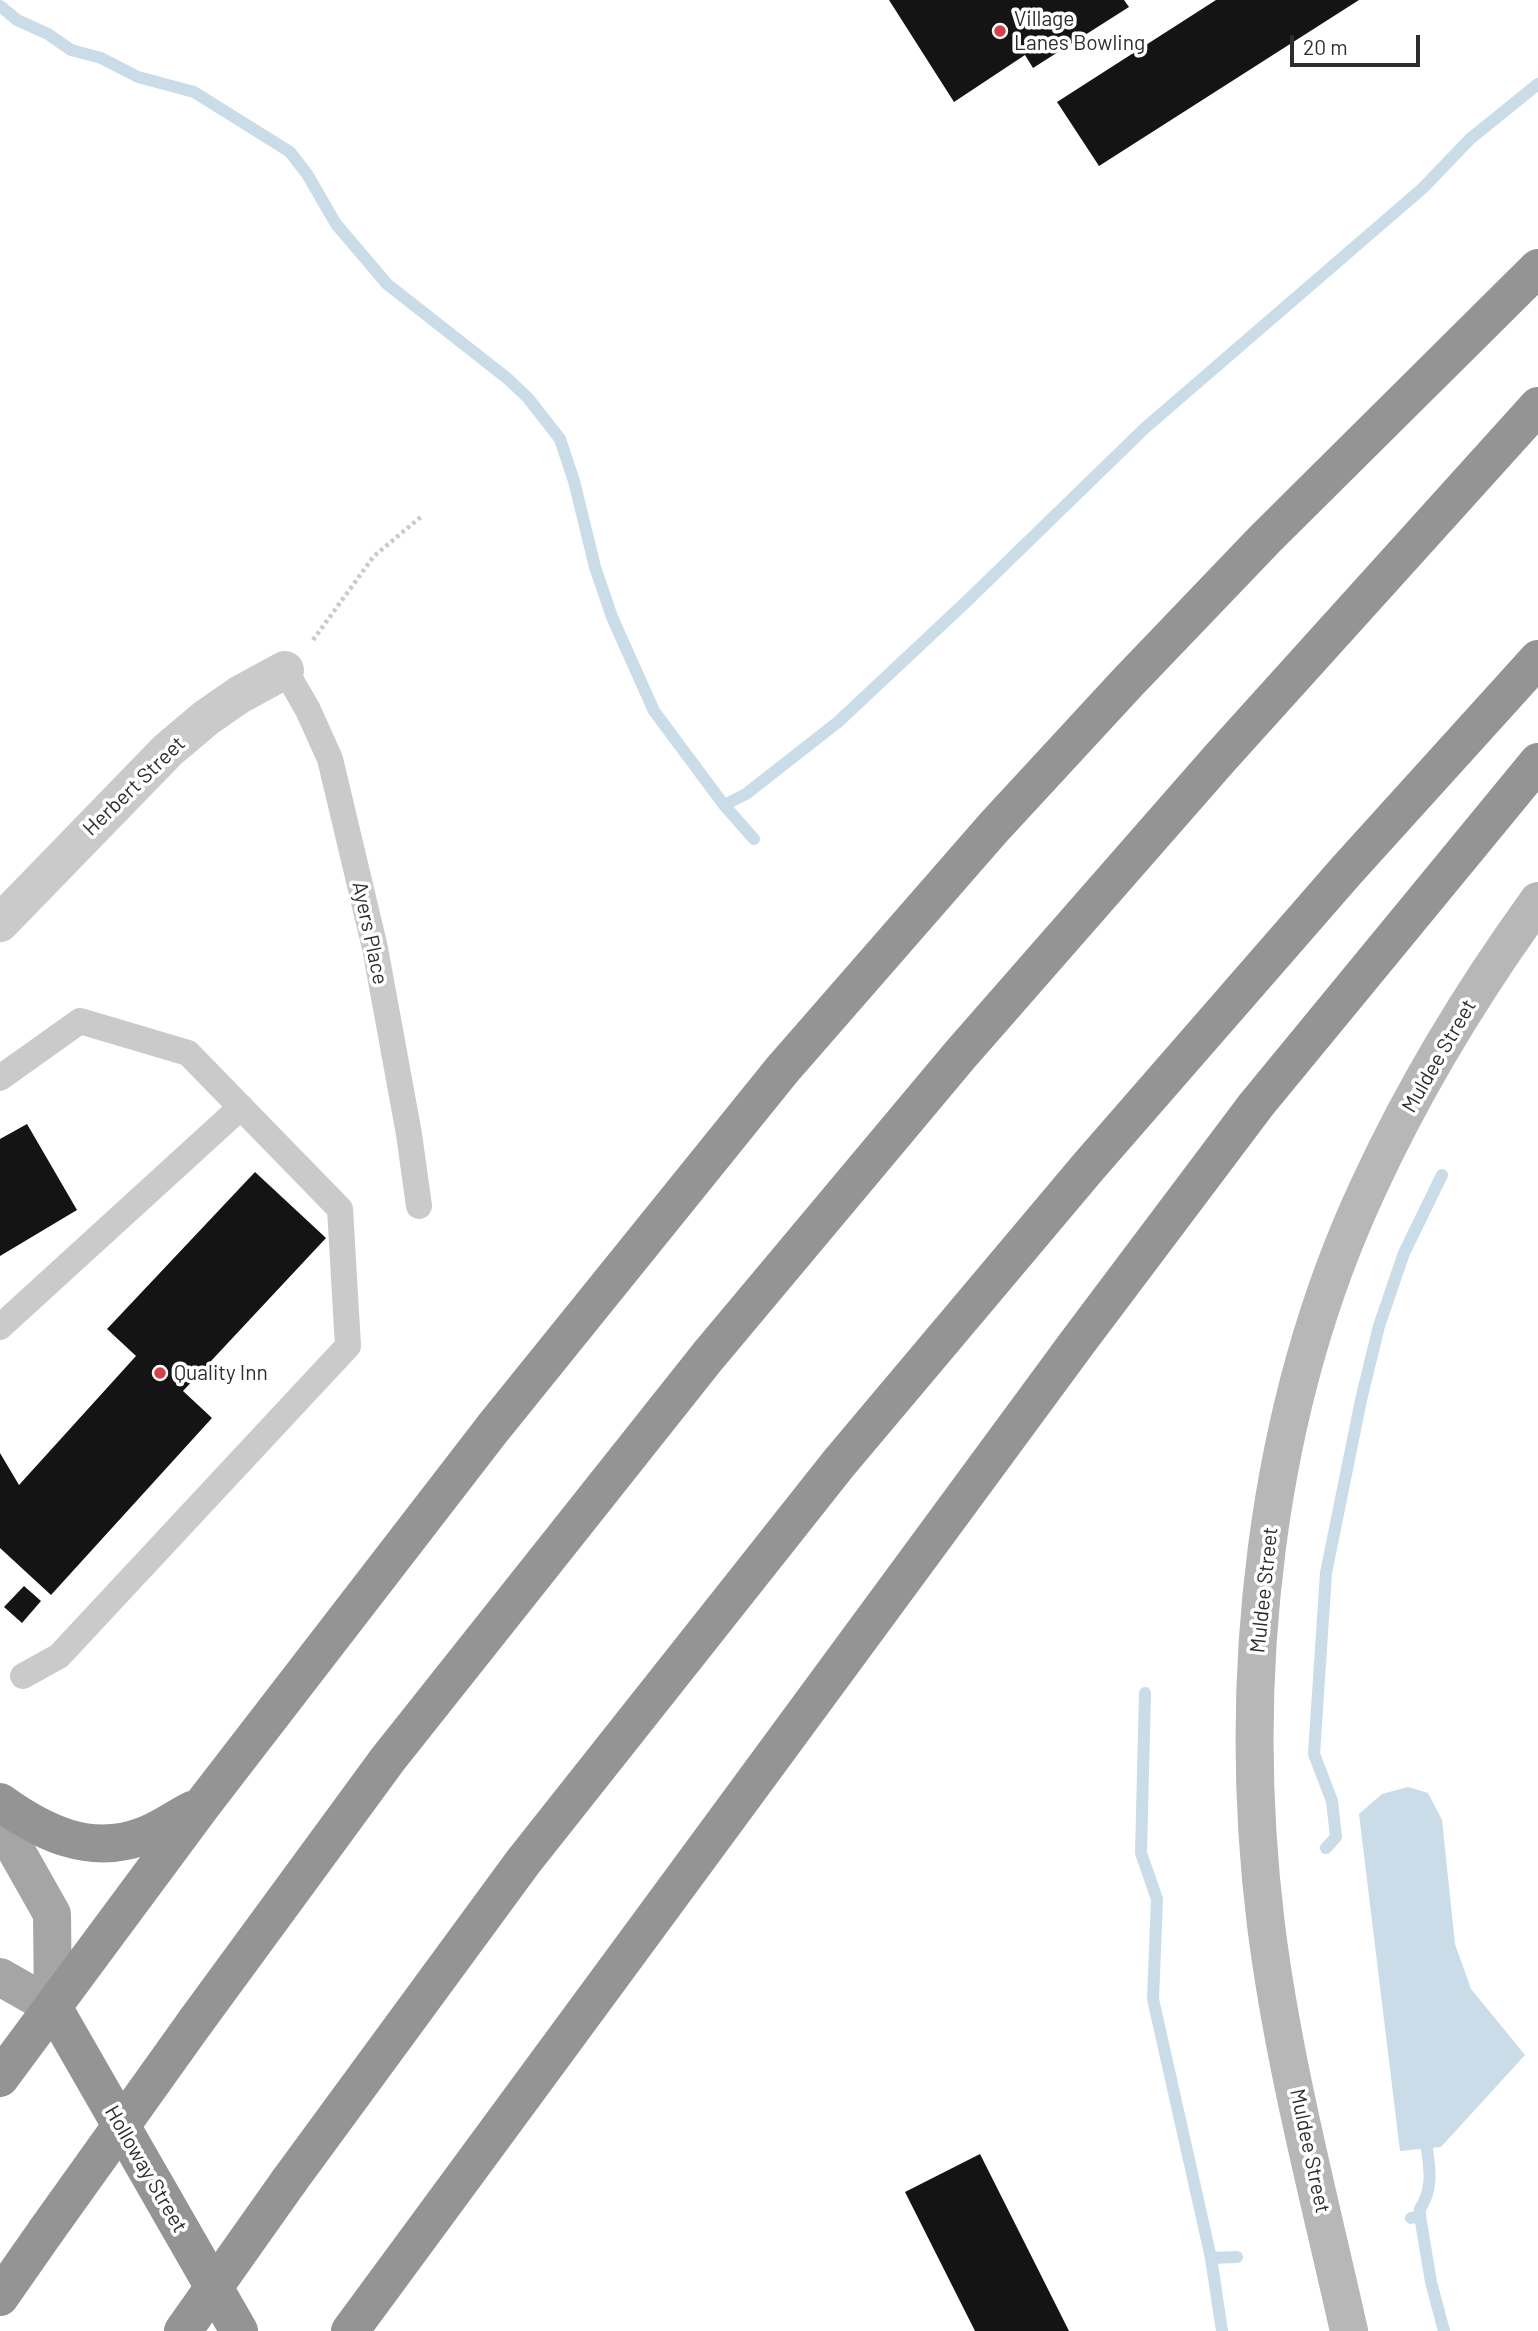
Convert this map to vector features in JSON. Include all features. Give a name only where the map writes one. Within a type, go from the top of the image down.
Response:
[{"type":"highway","points":[[0,2078],[202,1804],[493,1428],[782,1070],[994,827],[1128,682],[1274,530],[1538,268]]},
{"type":"highway","points":[[0,2297],[196,2021],[388,1759],[716,1345],[987,1024],[1220,758],[1538,406]]},
{"type":"highway","points":[[183,2331],[289,2181],[523,1862],[839,1463],[1089,1166],[1346,871],[1538,659]]},
{"type":"highway","points":[[350,2331],[1077,1343],[1248,1116],[1538,762]]},
{"type":"highway","points":[[0,1802],[36,1826],[81,1843],[103,1843],[144,1836],[202,1804]]},
{"type":"highway","name":"Holloway Street","points":[[52,2007],[239,2331]]},
{"type":"main road","name":"Holloway Street","points":[[0,1822],[52,1914],[52,2007]]},
{"type":"main road","points":[[0,1977],[52,2007]]},
{"type":"street","name":"Herbert Street","points":[[0,923],[168,750],[239,695],[285,670]]},
{"type":"street","name":"Muldee Street","points":[[1349,2331],[1279,2008],[1266,1926],[1254,1753],[1255,1668],[1262,1586],[1291,1416],[1314,1333],[1344,1246],[1367,1189],[1437,1055],[1475,993],[1538,901]]},
{"type":"lane","name":"Ayers Place","points":[[285,670],[308,710],[330,760],[375,948],[409,1134],[419,1206]]},
{"type":"lane","points":[[0,1078],[80,1021],[188,1054],[340,1209],[348,1346],[59,1656],[23,1676]]},
{"type":"lane","points":[[0,1327],[241,1107]]},
{"type":"path","points":[[285,670],[310,644],[374,556],[422,516]]},
{"type":"water","points":[[1408,1787],[1428,1793],[1442,1820],[1455,1944],[1471,1989],[1525,2055],[1441,2147],[1400,2151],[1359,1814],[1382,1794]]},
{"type":"building","name":"Village Lanes Bowling","points":[[889,0],[1124,0],[1129,7],[1033,68],[1025,55],[954,102]]},
{"type":"building","points":[[1216,0],[1359,0],[1099,166],[1057,102]]},
{"type":"building","points":[[27,1124],[77,1210],[0,1256],[0,1139]]},
{"type":"building","name":"Quality Inn","points":[[255,1172],[326,1238],[183,1391],[212,1418],[51,1595],[0,1548],[0,1453],[19,1485],[136,1356],[107,1329]]},
{"type":"building","points":[[24,1586],[41,1601],[22,1623],[4,1607]]},
{"type":"building","points":[[980,2154],[1069,2331],[975,2331],[905,2192]]},
{"type":"waterway","points":[[0,6],[17,20],[48,34],[71,50],[101,58],[138,77],[194,92],[290,152],[307,174],[336,224],[387,284],[508,379],[528,398],[560,439],[574,481],[595,567],[612,617],[654,711],[724,805],[754,839]]},
{"type":"waterway","points":[[724,805],[746,794],[838,722],[1145,428],[1423,188],[1470,139],[1538,84]]},
{"type":"waterway","points":[[1326,1848],[1336,1837],[1332,1801],[1314,1754],[1326,1573],[1379,1326],[1404,1253],[1442,1175]]},
{"type":"waterway","points":[[1145,1693],[1141,1853],[1157,1899],[1153,1999],[1211,2258],[1222,2331]]},
{"type":"waterway","points":[[1420,2216],[1430,2180],[1427,2149]]},
{"type":"waterway","points":[[1411,2218],[1420,2216],[1431,2282],[1444,2331]]},
{"type":"waterway","points":[[1211,2258],[1237,2257]]},
{"type":"place","name":"Village Lanes Bowling","points":[[1000,31]]},
{"type":"place","name":"Quality Inn","points":[[160,1373]]}]
